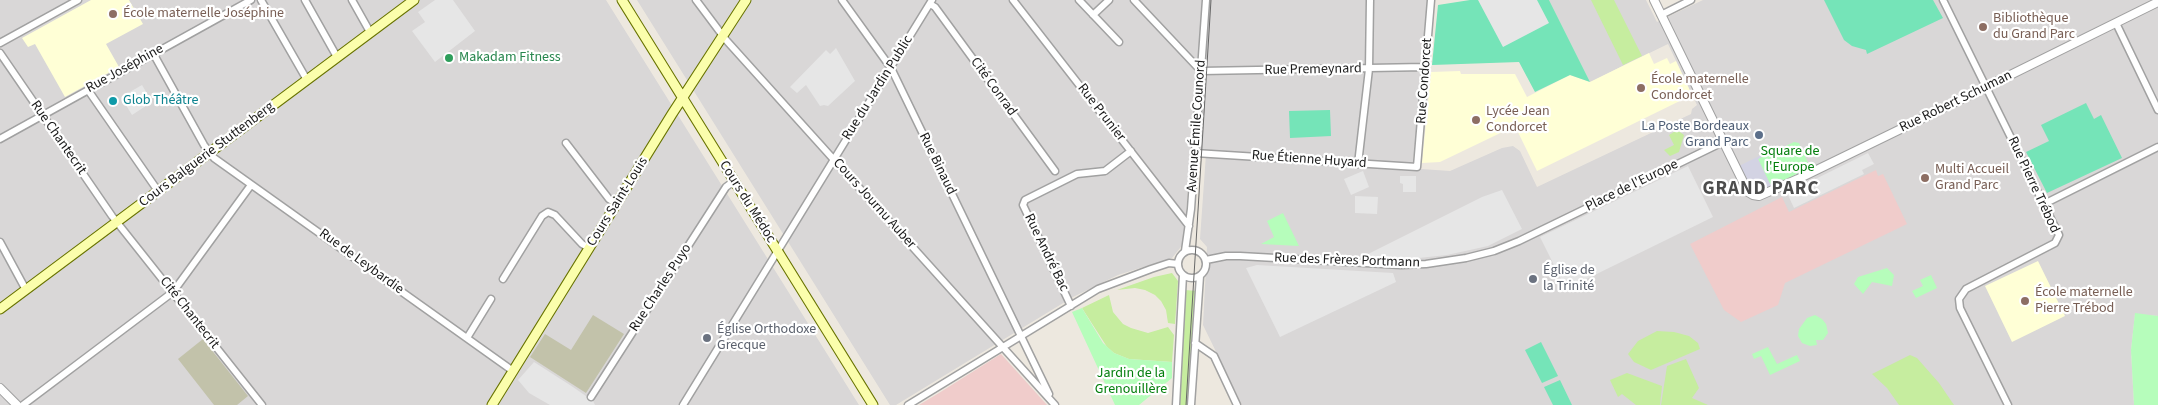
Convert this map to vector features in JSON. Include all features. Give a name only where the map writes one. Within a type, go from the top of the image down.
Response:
[{"type":"main road","name":"Cours Balguerie Stuttenberg","points":[[0,309],[414,0]]},
{"type":"main road","name":"Cours du Médoc","points":[[622,0],[873,405]]},
{"type":"main road","name":"Cours Saint-Louis","points":[[492,405],[682,98],[746,0]]},
{"type":"street","points":[[0,43],[78,0]]},
{"type":"street","name":"Rue Joséphine","points":[[0,139],[251,0]]},
{"type":"street","points":[[262,0],[307,80]]},
{"type":"street","points":[[305,0],[337,57]]},
{"type":"street","points":[[352,0],[370,32]]},
{"type":"street","name":"Cours Journu Auber","points":[[696,0],[724,36],[1054,404]]},
{"type":"street","name":"Rue Binaud","points":[[842,0],[891,68],[1054,404]]},
{"type":"street","name":"Rue Prunier","points":[[1013,0],[1189,226]]},
{"type":"street","points":[[1079,0],[1119,42]]},
{"type":"street","points":[[1093,15],[1109,0]]},
{"type":"street","points":[[1134,0],[1201,71]]},
{"type":"street","name":"Avenue Émile Counord","points":[[1185,251],[1189,226],[1206,0]]},
{"type":"street","points":[[1358,164],[1368,68],[1370,0]]},
{"type":"street","name":"Rue Condorcet","points":[[1418,161],[1431,0]]},
{"type":"street","points":[[1654,0],[1723,142]]},
{"type":"street","points":[[1661,15],[1691,0]]},
{"type":"street","name":"Rue Pierre Trébod","points":[[1943,0],[2057,230],[2058,240],[1966,289],[1959,298],[1960,308],[2008,405]]},
{"type":"street","name":"Rue du Jardin Public","points":[[683,405],[931,2]]},
{"type":"street","name":"Cité Conrad","points":[[931,2],[1055,171]]},
{"type":"street","name":"Rue Robert Schuman","points":[[1723,142],[1748,192],[1759,196],[1798,179],[2158,2]]},
{"type":"street","points":[[2116,23],[2158,110]]},
{"type":"street","name":"Rue Chantecrit","points":[[0,53],[117,222]]},
{"type":"street","points":[[153,53],[209,153]]},
{"type":"street","name":"Rue Premeynard","points":[[1201,71],[1425,67]]},
{"type":"street","points":[[88,90],[158,191]]},
{"type":"street","name":"Place de l'Europe","points":[[1541,230],[1723,142]]},
{"type":"street","points":[[566,143],[609,199],[617,204]]},
{"type":"street","points":[[2044,204],[2158,147]]},
{"type":"street","name":"Rue André Bac","points":[[1071,306],[1022,205],[1025,200],[1077,174],[1105,171],[1131,151]]},
{"type":"street","name":"Rue de Leybardie","points":[[209,153],[251,185],[513,371]]},
{"type":"street","name":"Rue Étienne Huyard","points":[[1195,153],[1414,167],[1417,167],[1418,161]]},
{"type":"street","name":"Rue Charles Puyo","points":[[591,397],[726,187],[734,180]]},
{"type":"street","points":[[23,405],[173,292],[251,185]]},
{"type":"street","points":[[503,279],[542,216],[548,212],[555,215],[582,244],[589,248]]},
{"type":"street","name":"Cité Chantecrit","points":[[117,222],[262,405]]},
{"type":"street","name":"Rue des Frères Portmann","points":[[1206,260],[1226,256],[1240,256],[1365,264],[1426,264],[1466,258],[1494,251],[1541,230]]},
{"type":"street","points":[[0,242],[26,290]]},
{"type":"street","points":[[1176,405],[1183,275],[1178,264],[1180,256],[1185,251],[1198,250],[1206,260],[1206,269],[1200,276],[1191,405]]},
{"type":"street","points":[[908,405],[1098,289],[1169,263],[1178,264]]},
{"type":"street","points":[[1183,275],[1190,278],[1200,276]]},
{"type":"street","points":[[467,338],[491,299]]},
{"type":"street","points":[[1196,343],[1214,356],[1238,405]]},
{"type":"street","points":[[0,388],[17,405]]},
{"type":"shaded area","points":[[0,0],[606,0],[859,405],[0,405]]},
{"type":"shaded area","points":[[91,0],[129,0],[143,24],[106,44],[119,67],[65,97],[35,44],[28,47],[22,38]]},
{"type":"shaded area","points":[[435,0],[453,0],[475,31],[435,62],[412,31],[425,22],[418,12]]},
{"type":"shaded area","points":[[637,0],[1429,0],[1413,163],[1191,149],[1184,243],[1172,258],[1118,275],[1073,297],[896,405],[890,405]]},
{"type":"shaded area","points":[[1478,0],[1537,0],[1549,23],[1503,47]]},
{"type":"shaded area","points":[[1549,0],[1646,0],[1657,22],[1703,0],[2158,0],[2158,316],[2135,314],[2131,350],[2134,405],[1242,405],[1203,325],[1207,247],[1200,239],[1206,154],[1450,171],[1502,148],[1513,146],[1520,151],[1537,187],[1691,114],[1692,109],[1697,105],[1668,44],[1590,82]]},
{"type":"shaded area","points":[[836,48],[855,81],[828,106],[820,106],[806,85],[797,93],[790,87],[826,50],[830,54]]},
{"type":"shaded area","points":[[1649,53],[1654,64],[1667,58],[1670,64],[1676,61],[1692,95],[1537,171],[1515,126],[1440,162],[1422,163],[1431,72],[1460,71],[1461,74],[1515,74],[1527,97],[1570,75],[1590,82]]},
{"type":"shaded area","points":[[142,85],[152,102],[132,115],[121,97]]},
{"type":"shaded area","points":[[1868,153],[1874,164],[1862,170],[1864,174],[1794,208],[1787,193]]},
{"type":"shaded area","points":[[1761,155],[1762,157],[1758,159],[1770,184],[1782,179],[1783,182],[1764,189],[1748,182],[1739,166]]},
{"type":"shaded area","points":[[1688,166],[1713,217],[1566,289],[1540,237]]},
{"type":"shaded area","points":[[1876,170],[1878,176],[1883,174],[1907,224],[1785,283],[1778,305],[1741,322],[1724,310],[1690,244],[1782,197],[1789,212]]},
{"type":"shaded area","points":[[1363,171],[1369,187],[1351,195],[1344,179]]},
{"type":"shaded area","points":[[1400,176],[1416,176],[1416,192],[1403,192]]},
{"type":"shaded area","points":[[1502,190],[1522,229],[1488,246],[1447,255],[1409,259],[1365,258],[1366,255],[1482,197]]},
{"type":"shaded area","points":[[1355,196],[1378,197],[1377,214],[1355,213]]},
{"type":"shaded area","name":"École maternelle Pierre Trébod","points":[[2038,261],[2065,316],[2012,342],[1985,286]]},
{"type":"shaded area","points":[[1257,265],[1393,273],[1396,282],[1280,337],[1246,268]]},
{"type":"shaded area","points":[[593,315],[624,334],[586,393],[530,357],[545,334],[571,350]]},
{"type":"shaded area","points":[[203,339],[248,396],[237,405],[214,405],[178,359]]},
{"type":"shaded area","points":[[1001,354],[1047,405],[919,405],[939,393]]},
{"type":"shaded area","points":[[534,362],[593,401],[595,405],[550,405],[529,393],[518,380]]},
{"type":"green space","points":[[1470,0],[1549,0],[1590,82],[1570,75],[1535,92],[1519,62],[1432,65],[1438,5]]},
{"type":"green space","points":[[1591,0],[1614,0],[1642,56],[1623,65]]},
{"type":"green space","points":[[1824,0],[1933,0],[1943,18],[1867,54],[1866,50],[1852,46],[1844,40]]},
{"type":"green space","points":[[2086,103],[2094,119],[2101,115],[2122,158],[2047,193],[2026,152],[2049,141],[2041,125]]},
{"type":"green space","points":[[1330,110],[1331,136],[1290,138],[1289,111]]},
{"type":"green space","points":[[1677,130],[1684,135],[1679,152],[1670,156],[1664,150],[1674,145],[1669,135]]},
{"type":"green space","name":"Square de l'Europe","points":[[1794,142],[1799,143],[1810,167],[1783,181],[1782,179],[1770,184],[1758,159]]},
{"type":"green space","points":[[1283,213],[1299,246],[1261,244],[1274,237],[1267,221]]},
{"type":"green space","points":[[1887,268],[1894,275],[1892,286],[1872,282],[1863,294],[1854,284],[1858,277]]},
{"type":"green space","points":[[1172,273],[1178,281],[1175,324],[1168,323],[1166,310],[1155,295],[1135,288],[1117,290],[1154,277]]},
{"type":"green space","points":[[1931,275],[1937,288],[1916,298],[1912,291],[1923,286],[1920,280]]},
{"type":"green space","points":[[1185,290],[1197,291],[1189,405],[1178,405]]},
{"type":"green space","points":[[1109,295],[1113,312],[1123,324],[1148,333],[1168,327],[1174,335],[1172,362],[1129,359],[1114,353],[1107,347],[1082,308]]},
{"type":"green space","name":"Jardin de la Grenouillère","points":[[1082,308],[1103,343],[1114,353],[1129,359],[1172,362],[1172,378],[1139,405],[1115,405],[1072,312]]},
{"type":"green space","points":[[2135,313],[2158,316],[2158,405],[2134,405],[2131,350]]},
{"type":"green space","points":[[1815,315],[1826,324],[1828,333],[1823,340],[1816,340],[1817,345],[1810,346],[1802,343],[1798,336],[1799,329],[1807,318]]},
{"type":"green space","points":[[1657,331],[1674,332],[1689,336],[1698,343],[1700,349],[1651,370],[1634,362],[1628,354],[1638,341]]},
{"type":"green space","points":[[1541,342],[1558,376],[1542,383],[1525,350]]},
{"type":"green space","points":[[1768,347],[1777,364],[1797,355],[1800,361],[1770,375],[1761,356],[1754,359],[1752,354]]},
{"type":"green space","points":[[1910,355],[1917,358],[1939,383],[1954,405],[1899,405],[1887,388],[1872,374]]},
{"type":"green space","points":[[1686,359],[1699,388],[1692,398],[1708,405],[1661,405],[1667,366]]},
{"type":"green space","points":[[1627,373],[1662,386],[1660,405],[1636,405],[1622,394],[1618,397],[1610,380]]},
{"type":"green space","points":[[1560,380],[1572,405],[1553,405],[1544,387]]},
{"type":"tram line","points":[[1186,405],[1211,0]]},
{"type":"place","name":"École maternelle Joséphine","points":[[113,14]]},
{"type":"place","name":"Bibliothèque du Grand Parc","points":[[1983,27]]},
{"type":"place","name":"Makadam Fitness","points":[[449,58]]},
{"type":"place","name":"École maternelle Condorcet","points":[[1641,88]]},
{"type":"place","name":"Glob Théâtre","points":[[113,101]]},
{"type":"place","name":"Lycée Jean Condorcet","points":[[1476,120]]},
{"type":"place","name":"La Poste Bordeaux Grand Parc","points":[[1759,135]]},
{"type":"place","name":"Multi Accueil Grand Parc","points":[[1925,178]]},
{"type":"place","name":"Église de la Trinité","points":[[1533,279]]},
{"type":"place","name":"École maternelle Pierre Trébod","points":[[2025,301]]},
{"type":"place","name":"Église Orthodoxe Grecque","points":[[707,338]]},
{"type":"district","name":"GRAND PARC","points":[[1761,190]]}]
